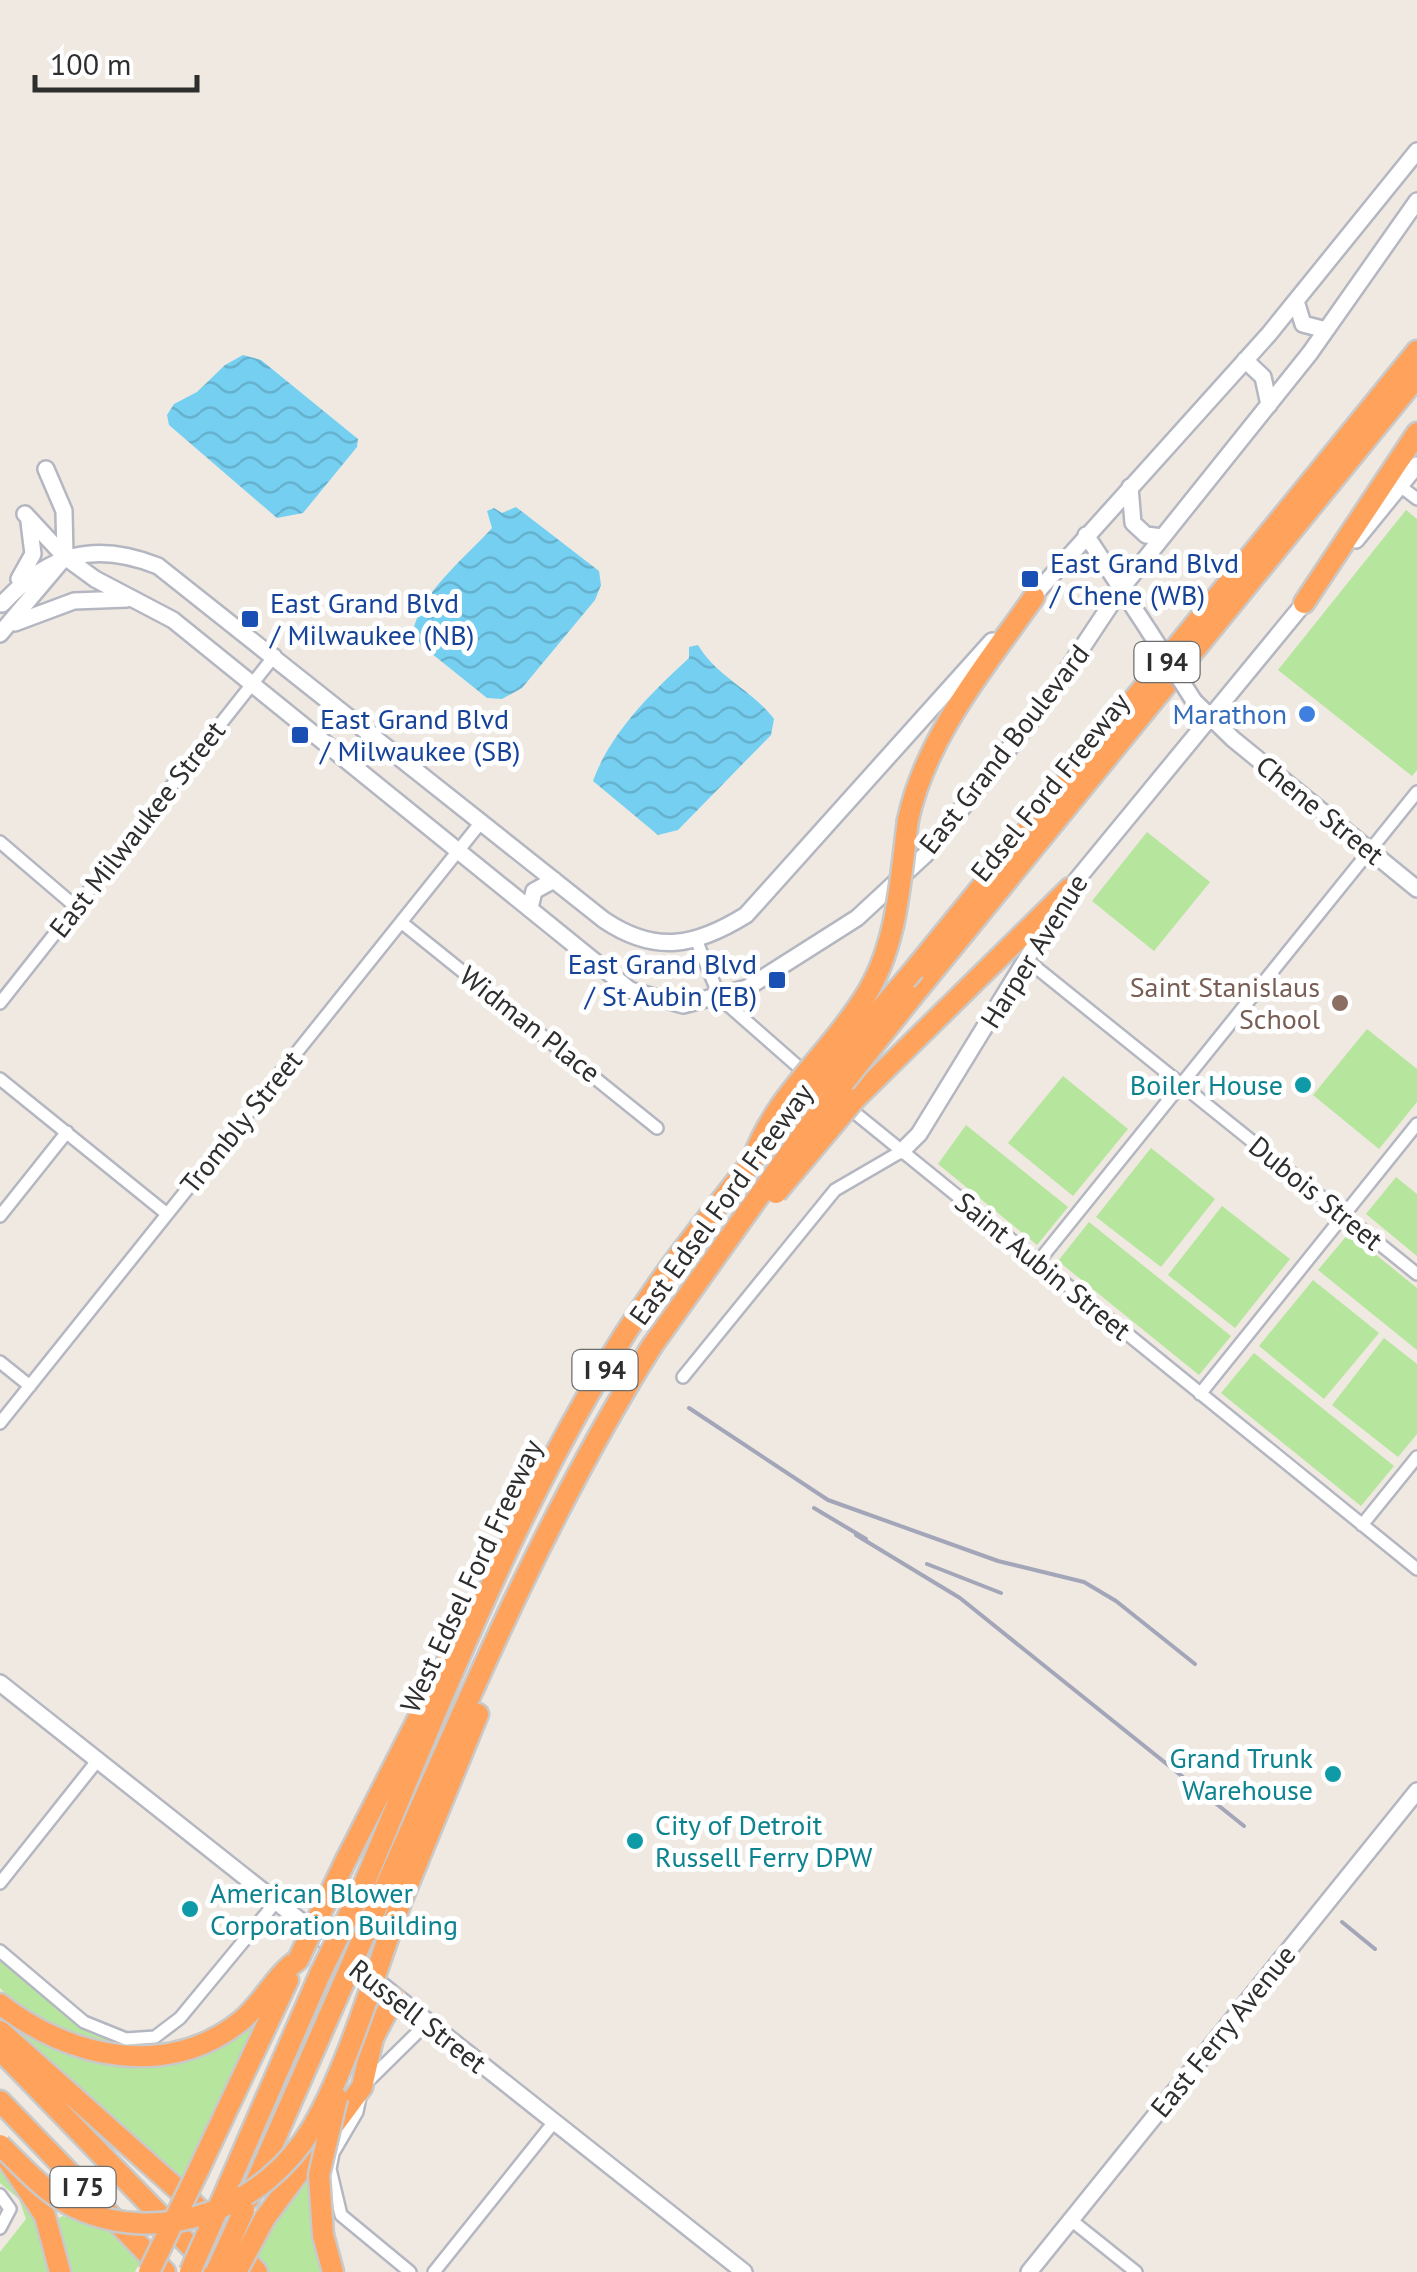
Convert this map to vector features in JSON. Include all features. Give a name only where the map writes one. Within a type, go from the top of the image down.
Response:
[{"type":"highway","name":"Edsel Ford Freeway","points":[[914,970],[1417,351]]},
{"type":"highway","name":"Edsel Ford Freeway","points":[[912,997],[1417,377]]},
{"type":"highway","points":[[1304,603],[1417,433]]},
{"type":"highway","points":[[752,1161],[765,1122],[866,996],[895,923],[916,782],[930,751],[1034,597]]},
{"type":"highway","points":[[652,1346],[855,1099],[1070,888]]},
{"type":"highway","name":"West Edsel Ford Freeway","points":[[190,2272],[320,1974],[364,1884],[465,1643],[612,1360],[658,1284],[752,1161],[914,970]]},
{"type":"highway","name":"East Edsel Ford Freeway","points":[[391,1900],[484,1699],[496,1643],[586,1460],[652,1346],[806,1130],[912,997]]},
{"type":"highway","points":[[149,2272],[200,2168],[270,2002],[298,1960],[434,1680],[465,1643]]},
{"type":"highway","points":[[216,2272],[343,1984],[391,1900]]},
{"type":"highway","points":[[333,2272],[323,2235],[319,2175],[391,1900]]},
{"type":"highway","points":[[236,2272],[265,2218],[362,2087],[374,2038],[394,1998]]},
{"type":"highway","points":[[0,2004],[62,2041],[132,2058],[180,2052],[200,2044],[270,2002]]},
{"type":"highway","points":[[0,2147],[42,2186],[88,2213],[142,2223],[179,2222],[209,2213],[249,2194],[299,2148],[324,2103],[361,2009]]},
{"type":"highway","points":[[0,2031],[193,2202],[256,2272]]},
{"type":"highway","name":"I 75","points":[[0,2050],[216,2272]]},
{"type":"highway","name":"I 75","points":[[0,2101],[165,2272]]},
{"type":"highway","points":[[0,2147],[45,2216],[60,2272]]},
{"type":"main road","points":[[1,606],[32,576],[64,557],[128,556],[158,566],[240,627],[554,880],[627,933],[697,942],[746,916],[778,884],[869,775],[1245,360],[1417,151]]},
{"type":"main road","name":"East Grand Boulevard","points":[[1,606],[33,554],[34,532],[25,514],[64,557],[187,632],[630,990],[683,1006],[720,998],[747,988],[857,918],[925,855],[1048,698],[1121,589],[1326,330],[1417,202]]},
{"type":"main road","points":[[1296,301],[1306,328],[1326,330]]},
{"type":"main road","points":[[1245,360],[1263,377],[1269,405]]},
{"type":"main road","name":"Harper Avenue","points":[[902,1152],[919,1134],[1070,888],[1417,465]]},
{"type":"main road","points":[[0,634],[64,557],[64,511],[46,469]]},
{"type":"main road","points":[[1130,486],[1133,523],[1146,535],[1162,538]]},
{"type":"main road","name":"Chene Street","points":[[1086,535],[1209,719],[1417,888]]},
{"type":"main road","points":[[0,634],[31,614],[74,600],[132,600]]},
{"type":"main road","points":[[344,758],[365,754],[374,735]]},
{"type":"main road","points":[[530,908],[534,891],[554,880]]},
{"type":"main road","name":"Russell Street","points":[[0,1683],[744,2272]]},
{"type":"main road","name":"East Ferry Avenue","points":[[1029,2272],[1417,1791]]},
{"type":"street","points":[[1400,486],[1417,500]]},
{"type":"street","name":"East Milwaukee Street","points":[[0,1002],[275,655]]},
{"type":"street","points":[[1038,1262],[1417,792]]},
{"type":"street","name":"Trombly Street","points":[[0,1423],[482,822]]},
{"type":"street","points":[[0,842],[76,907]]},
{"type":"street","name":"Widman Place","points":[[401,922],[657,1128]]},
{"type":"street","name":"Saint Aubin Street","points":[[697,942],[720,998],[738,1018],[1417,1569]]},
{"type":"street","name":"Dubois Street","points":[[1028,962],[1417,1274]]},
{"type":"street","points":[[0,1079],[167,1214]]},
{"type":"street","points":[[1200,1394],[1417,1124]]},
{"type":"street","points":[[0,1216],[66,1132]]},
{"type":"street","name":"Harper Avenue","points":[[682,1377],[835,1190],[847,1179],[902,1152]]},
{"type":"street","points":[[0,1362],[30,1386]]},
{"type":"street","points":[[1362,1525],[1417,1457]]},
{"type":"street","points":[[0,1883],[97,1761]]},
{"type":"street","points":[[0,1952],[84,2022],[106,2033],[140,2039],[170,2028],[275,1903]]},
{"type":"street","points":[[410,2272],[354,2228],[334,2198],[333,2153],[356,2112],[362,2087],[427,2023]]},
{"type":"street","points":[[434,2272],[554,2122]]},
{"type":"street","points":[[0,2194],[10,2208],[0,2228]]},
{"type":"street","points":[[1072,2220],[1136,2272]]},
{"type":"green space","points":[[1406,510],[1417,519],[1417,770],[1412,776],[1278,670]]},
{"type":"green space","points":[[1147,832],[1210,882],[1154,951],[1092,901]]},
{"type":"green space","points":[[1367,1029],[1417,1069],[1417,1102],[1379,1149],[1313,1095]]},
{"type":"green space","points":[[1063,1076],[1128,1129],[1073,1196],[1008,1143]]},
{"type":"green space","points":[[966,1125],[1068,1207],[1037,1245],[938,1164]]},
{"type":"green space","points":[[1151,1148],[1215,1199],[1161,1267],[1096,1217]]},
{"type":"green space","points":[[1396,1177],[1417,1194],[1417,1256],[1366,1214]]},
{"type":"green space","points":[[1222,1206],[1290,1259],[1235,1328],[1168,1275]]},
{"type":"green space","points":[[1089,1222],[1231,1336],[1199,1375],[1058,1261]]},
{"type":"green space","points":[[1349,1233],[1417,1288],[1417,1350],[1318,1270]]},
{"type":"green space","points":[[1313,1280],[1379,1333],[1324,1399],[1259,1346]]},
{"type":"green space","points":[[1384,1338],[1417,1364],[1417,1434],[1398,1457],[1332,1405]]},
{"type":"green space","points":[[1254,1353],[1394,1466],[1361,1506],[1221,1393]]},
{"type":"green space","points":[[0,1959],[94,2035],[138,2047],[81,2038],[28,2013],[0,1988]]},
{"type":"green space","points":[[0,2011],[69,2051],[107,2064],[230,2037],[260,2018],[181,2183],[0,2018]]},
{"type":"green space","points":[[308,2167],[329,2272],[268,2272],[253,2257]]},
{"type":"green space","points":[[0,2168],[33,2216],[50,2272],[0,2272],[0,2252],[26,2219],[19,2199],[0,2183]]},
{"type":"green space","points":[[63,2216],[109,2230],[140,2262],[135,2272],[65,2272],[56,2219]]},
{"type":"water","points":[[243,355],[261,360],[358,439],[357,447],[303,513],[277,518],[169,425],[167,415],[174,404],[197,392],[225,365]]},
{"type":"water","points":[[516,507],[599,571],[601,585],[595,600],[522,688],[502,699],[487,698],[421,645],[413,632],[434,590],[492,528],[487,511],[494,508],[502,513]]},
{"type":"water","points":[[698,645],[714,666],[774,719],[771,735],[678,830],[658,835],[593,781],[621,730],[689,658],[689,647]]},
{"type":"railway","points":[[689,1408],[828,1500],[998,1561],[1084,1582],[1116,1601],[1195,1664]]},
{"type":"railway","points":[[814,1508],[866,1539]]},
{"type":"railway","points":[[856,1535],[960,1598],[1244,1826]]},
{"type":"railway","points":[[927,1564],[1001,1593]]},
{"type":"railway","points":[[1342,1922],[1375,1949]]},
{"type":"place","name":"East Grand Blvd / Chene (WB)","points":[[1030,579]]},
{"type":"place","name":"East Grand Blvd / Milwaukee (NB)","points":[[250,619]]},
{"type":"place","name":"Marathon","points":[[1307,714]]},
{"type":"place","name":"East Grand Blvd / Milwaukee (SB)","points":[[300,735]]},
{"type":"place","name":"East Grand Blvd / St Aubin (EB)","points":[[777,980]]},
{"type":"place","name":"Saint Stanislaus School","points":[[1340,1003]]},
{"type":"place","name":"Boiler House","points":[[1303,1085]]},
{"type":"place","name":"Grand Trunk Warehouse","points":[[1333,1774]]},
{"type":"place","name":"City of Detroit Russell Ferry DPW","points":[[635,1841]]},
{"type":"place","name":"American Blower Corporation Building","points":[[190,1909]]}]
